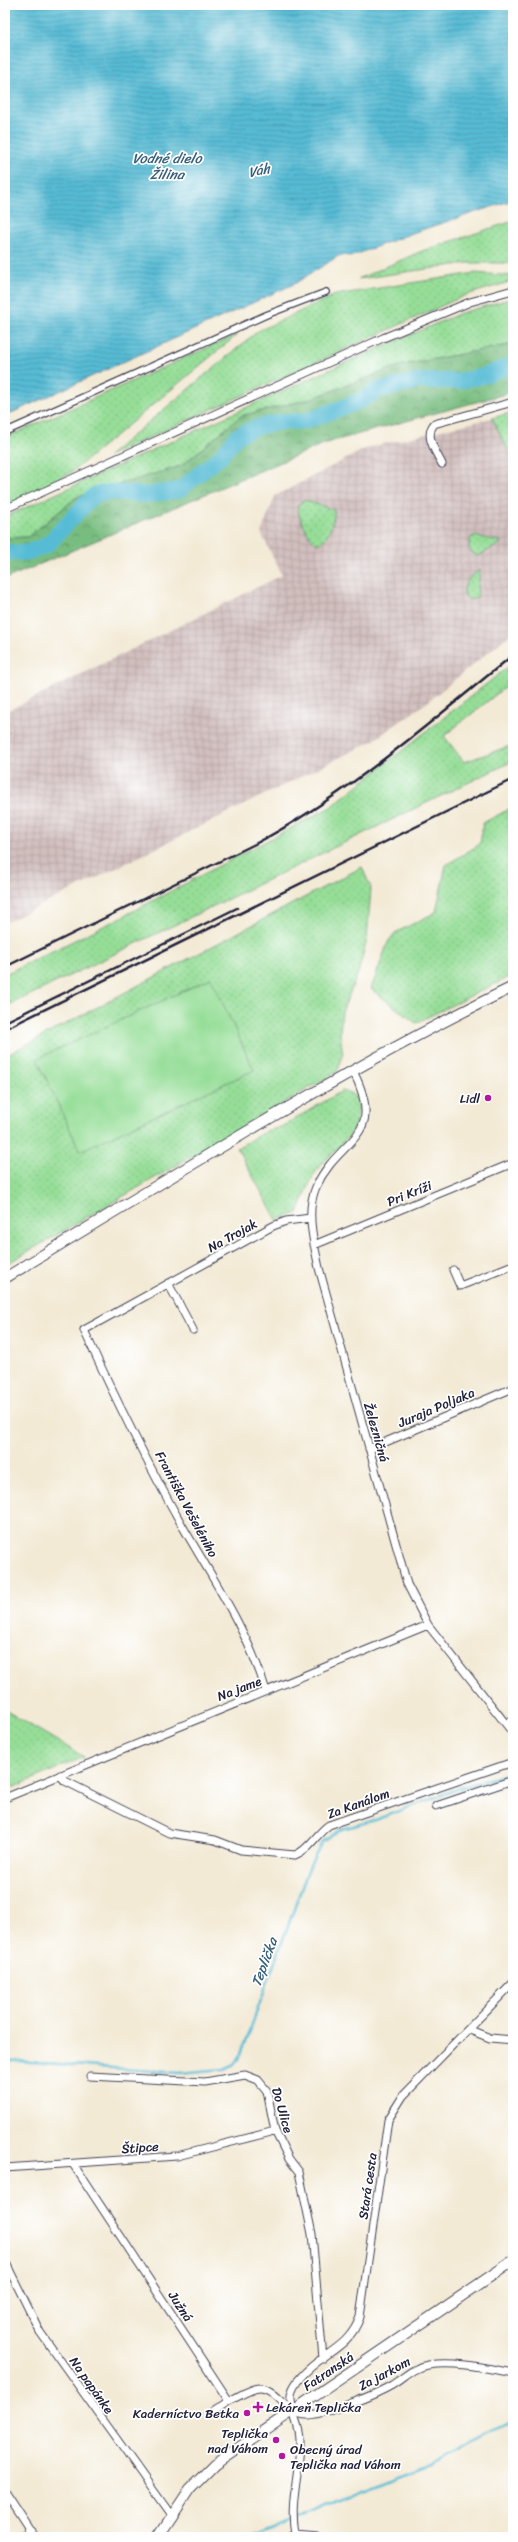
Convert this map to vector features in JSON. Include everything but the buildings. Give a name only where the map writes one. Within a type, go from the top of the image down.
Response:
[{"type":"main road","points":[[5,1278],[353,1070],[513,987]]},
{"type":"main road","name":"Fatranská","points":[[158,2537],[171,2515],[190,2489],[215,2464],[513,2261]]},
{"type":"street","points":[[5,509],[383,338],[470,302],[513,290]]},
{"type":"street","points":[[5,432],[266,315],[326,292]]},
{"type":"street","points":[[442,464],[429,436],[430,429],[434,424],[513,402]]},
{"type":"street","name":"Železničná","points":[[353,1070],[365,1099],[364,1122],[352,1143],[330,1166],[316,1187],[311,1203],[314,1245],[407,1584],[428,1625],[513,1733]]},
{"type":"street","name":"Pri Kríži","points":[[314,1245],[513,1163]]},
{"type":"street","name":"Na Trojak","points":[[84,1330],[273,1226],[286,1221],[311,1218]]},
{"type":"street","points":[[453,1270],[460,1286],[513,1265]]},
{"type":"street","points":[[168,1283],[193,1330]]},
{"type":"street","name":"Františka Vešeléniho","points":[[84,1330],[183,1526],[234,1616],[261,1674],[266,1691]]},
{"type":"street","name":"Juraja Poljaka","points":[[369,1449],[513,1388]]},
{"type":"street","name":"Na jame","points":[[5,1798],[428,1625]]},
{"type":"street","points":[[506,1724],[513,1719]]},
{"type":"street","name":"Za Kanálom","points":[[60,1775],[65,1781],[170,1833],[215,1840],[241,1850],[295,1855],[302,1852],[315,1836],[329,1825],[513,1762]]},
{"type":"street","points":[[436,1806],[513,1780]]},
{"type":"street","name":"Stará cesta","points":[[292,2536],[293,2524],[291,2515],[300,2439],[292,2411],[291,2394],[301,2377],[348,2340],[356,2329],[360,2317],[388,2120],[403,2096],[470,2030],[513,1983]]},
{"type":"street","points":[[470,2030],[490,2038],[513,2040]]},
{"type":"street","name":"Do Ulice","points":[[90,2076],[205,2082],[252,2076],[263,2084],[267,2091],[275,2131],[289,2159],[299,2172],[312,2234],[323,2359]]},
{"type":"street","name":"Štipce","points":[[5,2168],[176,2156],[275,2131]]},
{"type":"street","name":"Južná","points":[[73,2164],[229,2401]]},
{"type":"street","name":"Na papánke","points":[[5,2261],[40,2332],[171,2515]]},
{"type":"street","name":"Za jarkom","points":[[292,2411],[308,2416],[371,2396],[393,2385],[412,2370],[428,2365],[467,2365],[513,2373]]},
{"type":"street","points":[[212,2412],[229,2401],[258,2388],[265,2389],[292,2411]]},
{"type":"street","points":[[5,2493],[32,2534],[22,2537]]},
{"type":"street","points":[[292,2536],[318,2537]]},
{"type":"shaded area","points":[[492,418],[513,461],[513,632],[425,704],[371,742],[5,923],[5,712],[282,575],[261,533],[275,496],[367,448]]},
{"type":"green space","points":[[513,221],[513,263],[468,263],[358,279],[422,251]]},
{"type":"green space","points":[[475,273],[513,276],[513,281],[466,295],[108,456],[258,331],[335,295]]},
{"type":"green space","points":[[513,298],[513,344],[399,366],[310,399],[241,416],[181,466],[77,497],[28,537],[5,538],[5,517],[340,365],[461,313]]},
{"type":"green space","points":[[238,334],[73,471],[5,511],[5,438]]},
{"type":"green space","points":[[513,344],[513,392],[326,443],[5,579],[5,538],[28,537],[77,497],[181,466],[241,416],[310,399],[399,366]]},
{"type":"green space","points":[[513,412],[513,461],[492,418]]},
{"type":"green space","points":[[304,500],[334,510],[333,519],[328,534],[322,542],[318,544],[314,542],[307,532],[299,514],[298,505]]},
{"type":"green space","points":[[474,536],[500,541],[501,543],[478,556],[471,552],[469,547],[471,537]]},
{"type":"green space","points":[[480,570],[477,598],[469,600],[464,594],[466,583]]},
{"type":"green space","points":[[513,663],[513,681],[444,736],[464,762],[513,745],[513,761],[5,1007],[5,974],[120,918],[329,808]]},
{"type":"green space","points":[[513,807],[513,975],[416,1023],[371,989],[388,942],[395,933],[436,912],[446,865],[480,844],[483,823]]},
{"type":"green space","points":[[362,867],[371,888],[367,939],[358,973],[342,1012],[340,1032],[343,1056],[337,1072],[5,1265],[5,1056]]},
{"type":"green space","points":[[211,978],[254,1070],[80,1151],[37,1059]]},
{"type":"green space","points":[[342,1091],[350,1093],[357,1098],[357,1121],[353,1130],[317,1170],[298,1213],[277,1220],[237,1148],[266,1131],[281,1127]]},
{"type":"green space","points":[[5,1710],[84,1757],[5,1791]]},
{"type":"water","name":"Vodné dielo Žilina","points":[[5,5],[513,5],[513,200],[415,232],[352,256],[340,255],[294,284],[5,416]]},
{"type":"waterway","points":[[5,552],[26,553],[47,545],[94,495],[111,492],[147,495],[179,490],[220,457],[237,436],[257,427],[281,422],[306,421],[360,401],[378,390],[420,381],[459,381],[487,375],[513,364]]},
{"type":"waterway","name":"Teplička","points":[[5,2060],[179,2073],[224,2069],[233,2065],[241,2055],[310,1865],[322,1842],[342,1829],[372,1821],[463,1787],[513,1772]]},
{"type":"waterway","points":[[255,2537],[360,2491],[427,2466],[490,2431],[513,2422]]},
{"type":"railway","points":[[5,967],[255,844],[290,824],[323,803],[388,756],[513,655]]},
{"type":"railway","points":[[5,1029],[513,779]]},
{"type":"railway","points":[[5,1022],[237,908]]},
{"type":"place","name":"Lidl","points":[[488,1098]]},
{"type":"place","name":"Lekáreň Teplička","points":[[258,2407]]},
{"type":"place","name":"Kaderníctvo Betka","points":[[247,2413]]},
{"type":"place","name":"Teplička nad Váhom","points":[[276,2440]]},
{"type":"place","name":"Obecný úrad Teplička nad Váhom","points":[[282,2456]]},
{"type":"water label","name":"Váh","points":[[259,170]]}]
